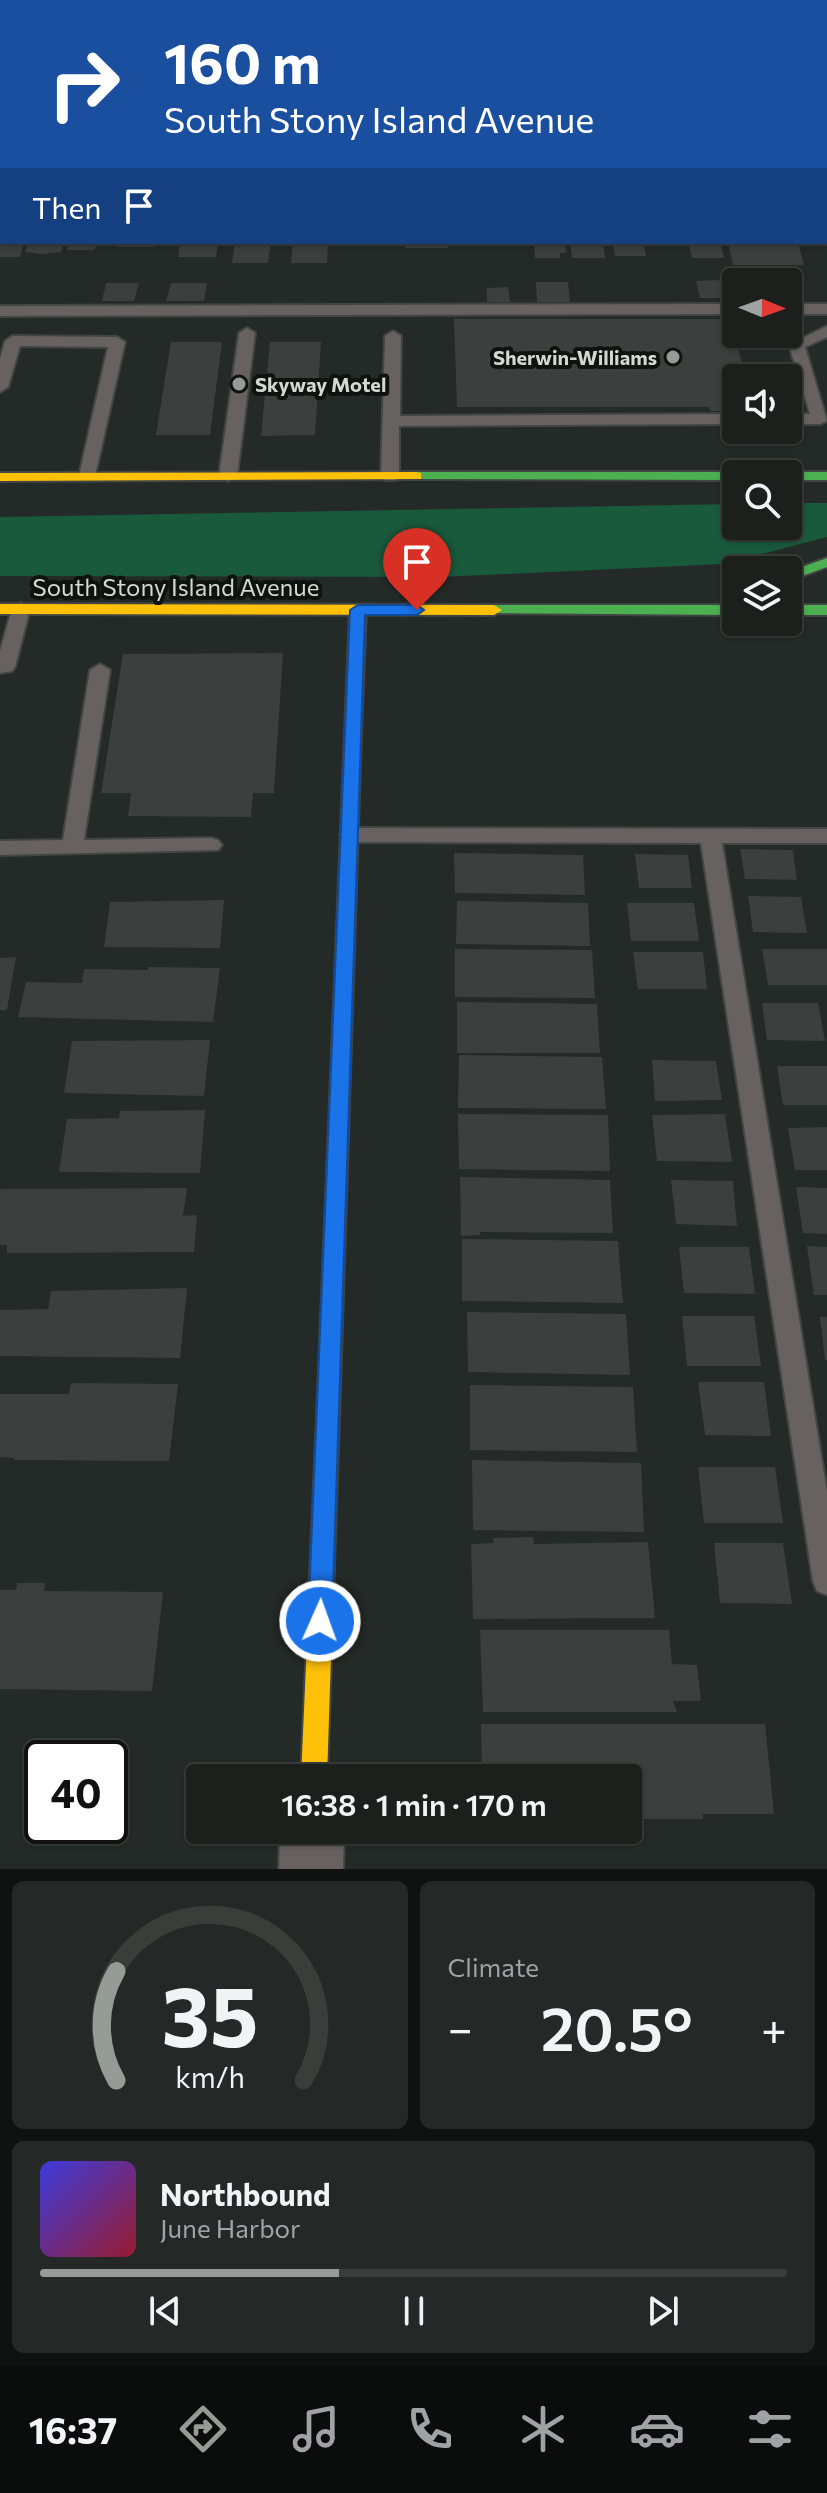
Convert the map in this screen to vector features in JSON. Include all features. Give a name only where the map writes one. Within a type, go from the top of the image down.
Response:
[{"type":"main road","points":[[0,477],[722,476]]},
{"type":"main road","points":[[802,476],[827,476]]},
{"type":"main road","points":[[802,572],[827,562]]},
{"type":"main road","name":"South Stony Island Avenue","points":[[0,609],[722,610]]},
{"type":"main road","points":[[315,1764],[358,610]]},
{"type":"main road","points":[[802,610],[827,610]]},
{"type":"street","points":[[311,1869],[312,1844]]},
{"type":"lane","points":[[0,311],[722,309]]},
{"type":"lane","points":[[802,309],[827,309]]},
{"type":"lane","points":[[802,419],[820,419],[821,404],[797,345],[827,331]]},
{"type":"lane","points":[[228,476],[247,333]]},
{"type":"lane","points":[[390,476],[393,336]]},
{"type":"lane","points":[[0,387],[13,341],[117,342],[88,476]]},
{"type":"lane","points":[[391,421],[722,419]]},
{"type":"lane","points":[[2,674],[21,609]]},
{"type":"lane","points":[[72,847],[100,670]]},
{"type":"lane","points":[[350,835],[827,836]]},
{"type":"lane","points":[[710,836],[827,1581]]},
{"type":"lane","points":[[0,848],[211,845]]},
{"type":"green space","points":[[802,503],[827,503],[827,537],[754,556],[722,556],[722,564],[441,577],[0,576],[0,517],[722,504],[722,540],[802,540]]},
{"type":"building","points":[[0,244],[23,244],[20,257],[0,257]]},
{"type":"building","points":[[27,244],[63,244],[61,252],[25,252]]},
{"type":"building","points":[[68,244],[106,244],[96,245],[95,250],[67,250]]},
{"type":"building","points":[[117,244],[156,244],[155,247],[116,247]]},
{"type":"building","points":[[180,244],[218,244],[216,257],[178,257]]},
{"type":"building","points":[[235,244],[271,244],[268,263],[232,263]]},
{"type":"building","points":[[293,244],[328,244],[327,263],[291,263]]},
{"type":"building","points":[[406,244],[449,244],[448,248],[405,248]]},
{"type":"building","points":[[534,244],[565,244],[566,253],[560,253],[560,258],[535,258]]},
{"type":"building","points":[[570,244],[603,244],[605,258],[572,258]]},
{"type":"building","points":[[612,244],[643,244],[646,256],[615,256]]},
{"type":"building","points":[[688,244],[720,244],[724,258],[692,258]]},
{"type":"building","points":[[728,244],[799,244],[804,265],[733,265]]},
{"type":"building","points":[[720,280],[722,298],[700,298],[696,281]]},
{"type":"building","points":[[536,282],[568,282],[570,302],[537,302]]},
{"type":"building","points":[[106,283],[139,283],[134,301],[102,301]]},
{"type":"building","points":[[171,283],[207,283],[204,301],[166,301]]},
{"type":"building","points":[[508,287],[510,302],[487,302],[487,288]]},
{"type":"building","points":[[454,319],[722,319],[722,348],[738,348],[742,364],[722,364],[722,411],[710,411],[709,407],[457,407]]},
{"type":"building","points":[[171,342],[222,342],[210,435],[156,435]]},
{"type":"building","points":[[270,342],[321,342],[315,435],[261,436]]},
{"type":"building","points":[[283,653],[274,793],[253,793],[251,817],[128,816],[131,793],[101,793],[123,654]]},
{"type":"building","points":[[740,849],[793,850],[797,880],[745,879]]},
{"type":"building","points":[[454,853],[583,855],[585,895],[455,893]]},
{"type":"building","points":[[635,854],[688,855],[692,888],[639,888]]},
{"type":"building","points":[[748,896],[801,897],[807,933],[753,932]]},
{"type":"building","points":[[224,900],[220,948],[104,947],[110,902]]},
{"type":"building","points":[[457,901],[588,903],[590,946],[456,944]]},
{"type":"building","points":[[627,903],[694,903],[699,941],[631,941]]},
{"type":"building","points":[[455,949],[592,950],[595,998],[455,997]]},
{"type":"building","points":[[762,949],[827,949],[827,985],[768,985]]},
{"type":"building","points":[[633,952],[703,952],[707,989],[638,989]]},
{"type":"building","points":[[16,957],[7,1010],[0,1010],[0,958]]},
{"type":"building","points":[[148,967],[220,968],[213,1022],[18,1017],[26,982],[82,983],[84,969],[148,970]]},
{"type":"building","points":[[457,1002],[597,1004],[600,1053],[457,1053]]},
{"type":"building","points":[[762,1003],[818,1003],[825,1041],[767,1040]]},
{"type":"building","points":[[210,1040],[204,1096],[64,1093],[72,1041]]},
{"type":"building","points":[[459,1055],[602,1057],[606,1109],[458,1108]]},
{"type":"building","points":[[652,1060],[716,1061],[722,1100],[655,1101]]},
{"type":"building","points":[[777,1066],[827,1066],[827,1105],[783,1105]]},
{"type":"building","points":[[205,1110],[200,1173],[59,1172],[67,1119],[119,1118],[120,1111]]},
{"type":"building","points":[[458,1114],[608,1115],[610,1171],[459,1169]]},
{"type":"building","points":[[725,1114],[732,1162],[657,1161],[652,1115]]},
{"type":"building","points":[[827,1127],[827,1170],[795,1170],[788,1128]]},
{"type":"building","points":[[460,1177],[610,1180],[613,1233],[480,1232],[480,1235],[461,1236]]},
{"type":"building","points":[[671,1180],[733,1181],[737,1226],[676,1224]]},
{"type":"building","points":[[796,1187],[827,1188],[827,1234],[803,1233]]},
{"type":"building","points":[[187,1188],[183,1216],[197,1215],[194,1252],[7,1253],[7,1245],[0,1245],[0,1189]]},
{"type":"building","points":[[462,1239],[618,1241],[623,1303],[462,1301]]},
{"type":"building","points":[[807,1246],[827,1247],[827,1295],[814,1295]]},
{"type":"building","points":[[679,1247],[749,1247],[755,1294],[684,1293]]},
{"type":"building","points":[[187,1288],[180,1358],[0,1356],[0,1310],[48,1309],[51,1291]]},
{"type":"building","points":[[467,1312],[626,1314],[630,1375],[468,1372]]},
{"type":"building","points":[[682,1316],[754,1316],[761,1366],[687,1366]]},
{"type":"building","points":[[820,1317],[827,1317],[827,1360],[825,1360]]},
{"type":"building","points":[[698,1382],[764,1382],[771,1436],[705,1435]]},
{"type":"building","points":[[71,1383],[178,1384],[169,1461],[14,1460],[0,1457],[0,1394],[69,1394]]},
{"type":"building","points":[[470,1385],[633,1387],[637,1452],[470,1450]]},
{"type":"building","points":[[472,1460],[641,1463],[644,1532],[473,1530]]},
{"type":"building","points":[[698,1467],[775,1467],[783,1523],[704,1523]]},
{"type":"building","points":[[533,1537],[534,1544],[648,1542],[655,1618],[473,1619],[471,1544],[494,1543],[493,1538]]},
{"type":"building","points":[[714,1543],[783,1543],[792,1604],[720,1603]]},
{"type":"building","points":[[17,1583],[45,1583],[44,1591],[163,1592],[152,1691],[0,1689],[0,1590],[16,1590]]},
{"type":"building","points":[[480,1630],[669,1630],[672,1664],[697,1665],[701,1701],[673,1701],[677,1712],[483,1712]]},
{"type":"building","points":[[481,1724],[765,1724],[774,1814],[703,1814],[703,1819],[642,1819],[642,1764],[482,1764]]},
{"type":"traffic: fast","points":[[416,476],[722,476]]},
{"type":"traffic: fast","points":[[802,476],[827,476]]},
{"type":"traffic: fast","points":[[802,572],[827,562]]},
{"type":"traffic: fast","points":[[494,610],[722,610]]},
{"type":"traffic: fast","points":[[802,610],[827,610]]},
{"type":"traffic: fast","points":[[328,1417],[353,733]]},
{"type":"traffic: slow","points":[[0,477],[416,476]]},
{"type":"traffic: slow","points":[[0,609],[494,610]]},
{"type":"traffic: slow","points":[[315,1764],[328,1417]]},
{"type":"traffic: jam","points":[[353,733],[358,610]]},
{"type":"place","name":"Sherwin-Williams","points":[[673,357]]},
{"type":"place","name":"Skyway Motel","points":[[239,384]]},
{"type":"route","points":[[320,1621],[358,610],[417,610]]}]
